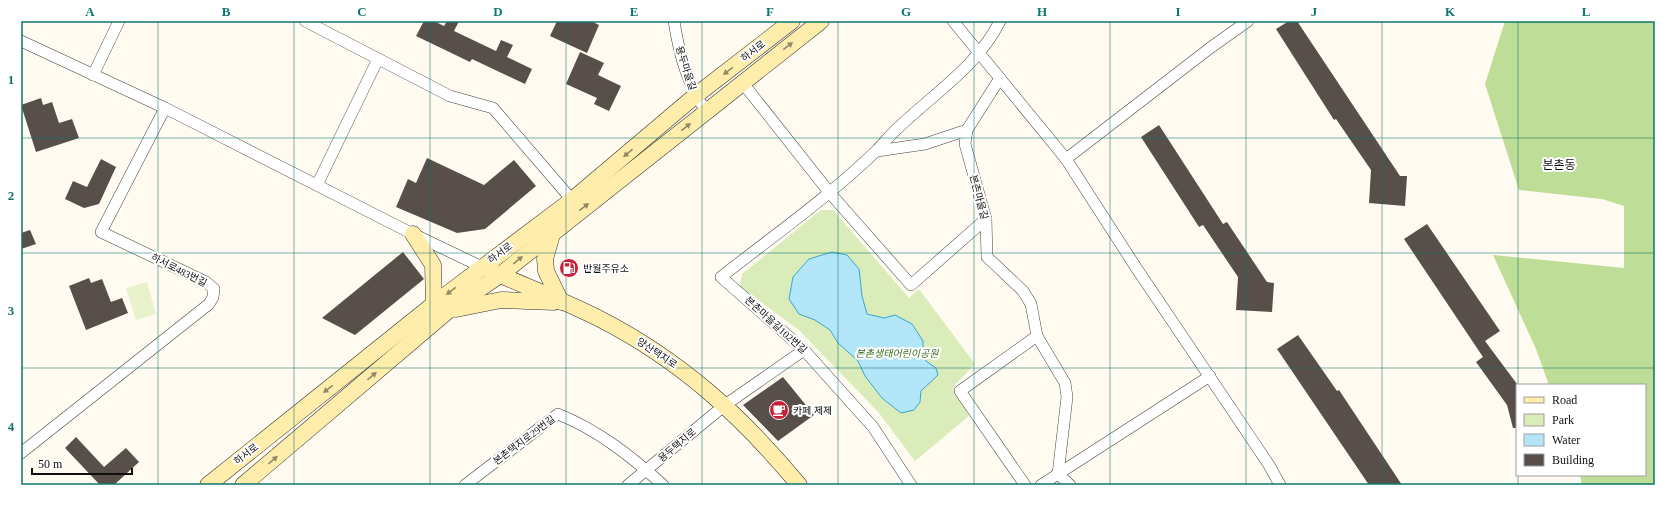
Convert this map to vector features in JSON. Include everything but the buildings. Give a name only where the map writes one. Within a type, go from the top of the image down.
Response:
[{"type":"main road","name":"하서로","points":[[213,483],[434,304],[572,200],[695,96],[792,21]]},
{"type":"main road","name":"하서로","points":[[243,485],[449,310],[500,275],[821,21]]},
{"type":"main road","points":[[449,310],[501,300],[561,302],[546,271],[545,259],[554,232]]},
{"type":"main road","points":[[413,234],[433,265],[434,304]]},
{"type":"main road","name":"양산택지로","points":[[482,267],[599,318],[648,346],[696,380],[725,405],[776,458],[799,485]]},
{"type":"street","points":[[93,75],[119,21]]},
{"type":"street","points":[[305,21],[450,96],[493,108],[572,200]]},
{"type":"street","name":"용두마을길","points":[[674,21],[679,52],[695,96],[706,111]]},
{"type":"street","points":[[953,21],[1066,159],[1135,266],[1210,376],[1280,485]]},
{"type":"street","points":[[979,52],[1000,21]]},
{"type":"street","points":[[1066,159],[1210,48],[1248,21]]},
{"type":"street","points":[[21,42],[164,108],[413,234],[482,267]]},
{"type":"street","name":"본촌마을길102번길","points":[[911,485],[873,427],[804,350],[721,277],[829,192],[877,151],[897,128],[961,72],[979,52]]},
{"type":"street","points":[[317,185],[378,59]]},
{"type":"street","points":[[877,151],[925,144],[967,130],[1000,78]]},
{"type":"street","points":[[742,82],[829,192],[911,285],[986,219]]},
{"type":"street","name":"하서로483번길","points":[[21,453],[209,304],[214,297],[214,289],[206,282],[101,232],[164,108]]},
{"type":"street","name":"본촌마을길","points":[[967,130],[965,144],[986,219],[987,257],[1023,291],[1031,304],[1037,336],[1065,383],[1067,397],[1058,474]]},
{"type":"street","points":[[1025,485],[960,391],[1037,336]]},
{"type":"street","name":"용두택지로","points":[[628,485],[725,405],[804,350]]},
{"type":"street","points":[[1041,485],[1210,376]]},
{"type":"street","name":"본촌택지로29번길","points":[[465,485],[558,414],[578,422],[606,440],[647,470],[663,485]]},
{"type":"street","points":[[1058,474],[1070,485]]},
{"type":"green space","points":[[1505,21],[1655,21],[1655,485],[1582,485],[1580,476],[1646,476],[1646,384],[1549,384],[1536,349],[1493,255],[1624,268],[1624,206],[1602,199],[1519,190],[1485,84]]},
{"type":"green space","name":"본촌생태어린이공원","points":[[821,210],[833,210],[909,298],[919,289],[975,364],[953,387],[969,416],[915,461],[879,413],[800,331],[740,286],[742,274]]},
{"type":"green space","points":[[147,282],[156,314],[136,320],[126,288]]},
{"type":"water","points":[[832,252],[847,255],[859,269],[862,296],[867,314],[884,318],[895,315],[912,324],[923,341],[923,354],[926,361],[936,368],[938,375],[921,391],[920,402],[914,410],[901,413],[882,398],[865,376],[858,361],[838,343],[830,330],[815,320],[799,314],[789,299],[793,277],[809,259]]},
{"type":"place","name":"반월주유소","points":[[569,268]]},
{"type":"place","name":"카페 제제","points":[[779,410]]},
{"type":"district","name":"본촌동","points":[[1559,165]]}]
